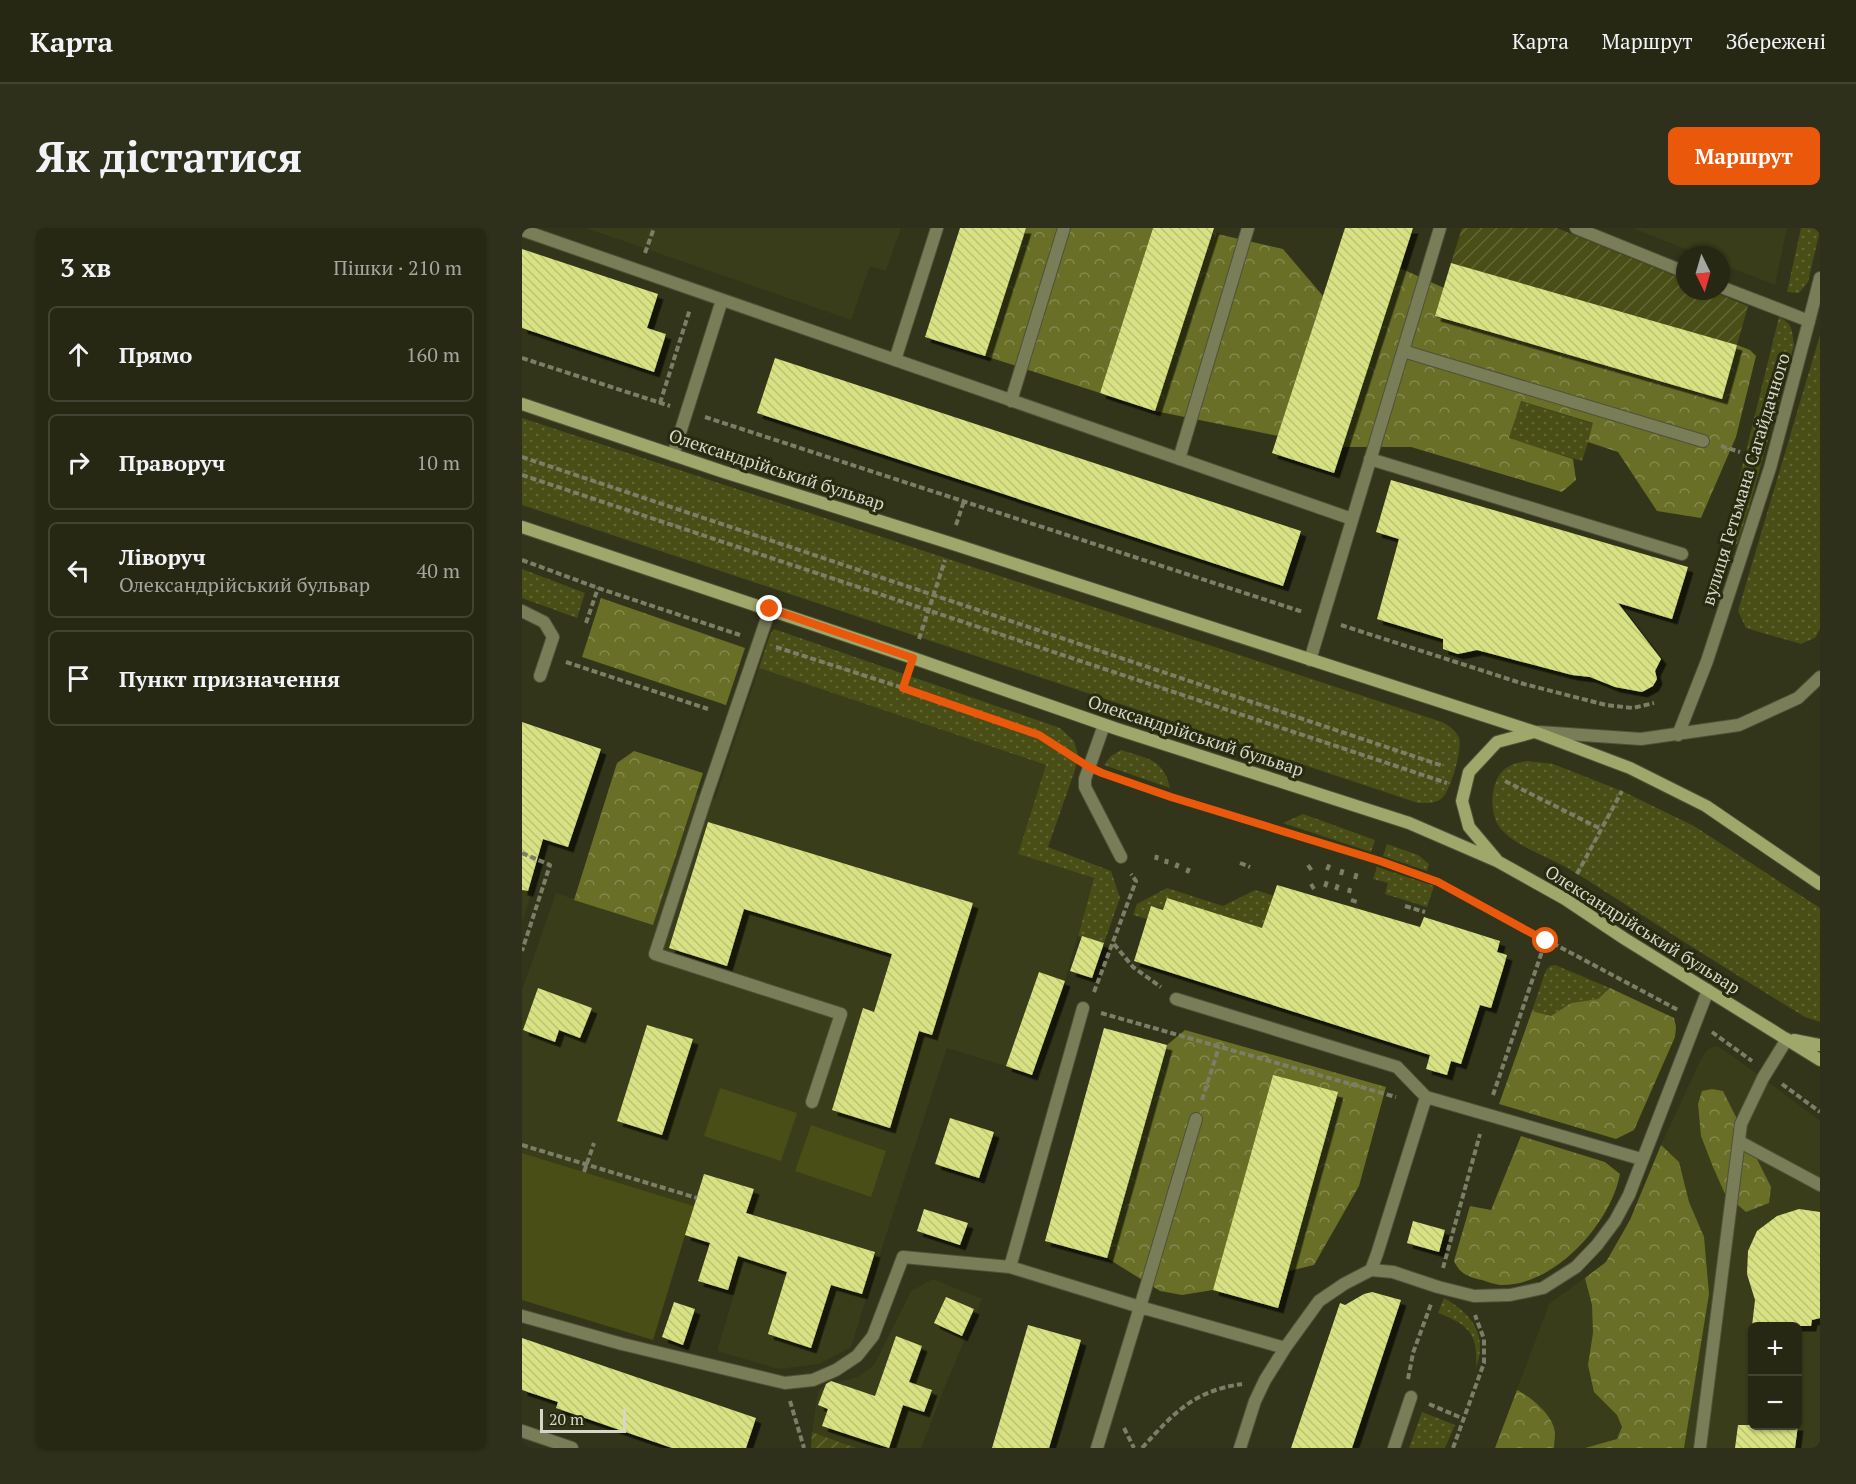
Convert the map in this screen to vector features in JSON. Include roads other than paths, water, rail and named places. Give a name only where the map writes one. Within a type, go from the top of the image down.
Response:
[{"type":"main road","name":"Олександрійський бульвар","points":[[522,404],[673,455],[1535,732],[1630,768],[1707,806],[1820,884]]},
{"type":"main road","name":"Олександрійський бульвар","points":[[522,527],[770,609],[1104,725],[1409,823],[1497,861],[1565,899],[1820,1060]]},
{"type":"main road","points":[[1497,861],[1469,827],[1462,801],[1469,772],[1497,741],[1535,732]]},
{"type":"main road","points":[[1787,1039],[1820,1045]]},
{"type":"street","points":[[895,360],[937,228]]},
{"type":"street","points":[[1011,400],[1064,228]]},
{"type":"street","points":[[1179,459],[1248,228]]},
{"type":"street","points":[[1310,660],[1440,228]]},
{"type":"street","points":[[1576,228],[1676,268]]},
{"type":"street","points":[[522,230],[1352,519]]},
{"type":"street","name":"вулиця Гетьмана Сагайдачного","points":[[1678,735],[1707,661],[1766,480],[1796,375],[1820,278]]},
{"type":"street","points":[[1730,290],[1809,321]]},
{"type":"street","points":[[673,455],[722,300]]},
{"type":"street","points":[[1403,351],[1703,441]]},
{"type":"street","points":[[1370,459],[1682,554]]},
{"type":"street","points":[[770,609],[655,954],[841,1014],[812,1102]]},
{"type":"street","points":[[522,611],[544,622],[553,637],[540,676]]},
{"type":"street","points":[[1535,732],[1641,739],[1739,725],[1798,698],[1820,677]]},
{"type":"street","points":[[1104,725],[1085,778],[1085,787],[1121,857]]},
{"type":"street","points":[[1240,1448],[1255,1401],[1285,1348],[1318,1301],[1344,1284],[1371,1270],[1393,1272],[1437,1287],[1474,1296],[1510,1295],[1543,1288],[1576,1267],[1597,1245],[1629,1195],[1708,990]]},
{"type":"street","points":[[1176,999],[1396,1067],[1424,1101],[1641,1159]]},
{"type":"street","points":[[1010,1267],[1083,1008]]},
{"type":"street","points":[[1700,1448],[1741,1124],[1763,1078],[1787,1039]]},
{"type":"street","points":[[1371,1270],[1424,1101]]},
{"type":"street","points":[[1097,1448],[1196,1119]]},
{"type":"street","points":[[1740,1142],[1820,1185]]},
{"type":"street","points":[[522,1316],[653,1352],[785,1383],[813,1380],[836,1370],[857,1356],[873,1336],[903,1257],[1010,1267],[1285,1348]]},
{"type":"street","points":[[1394,1448],[1417,1400]]},
{"type":"street","points":[[522,1431],[572,1448]]}]
